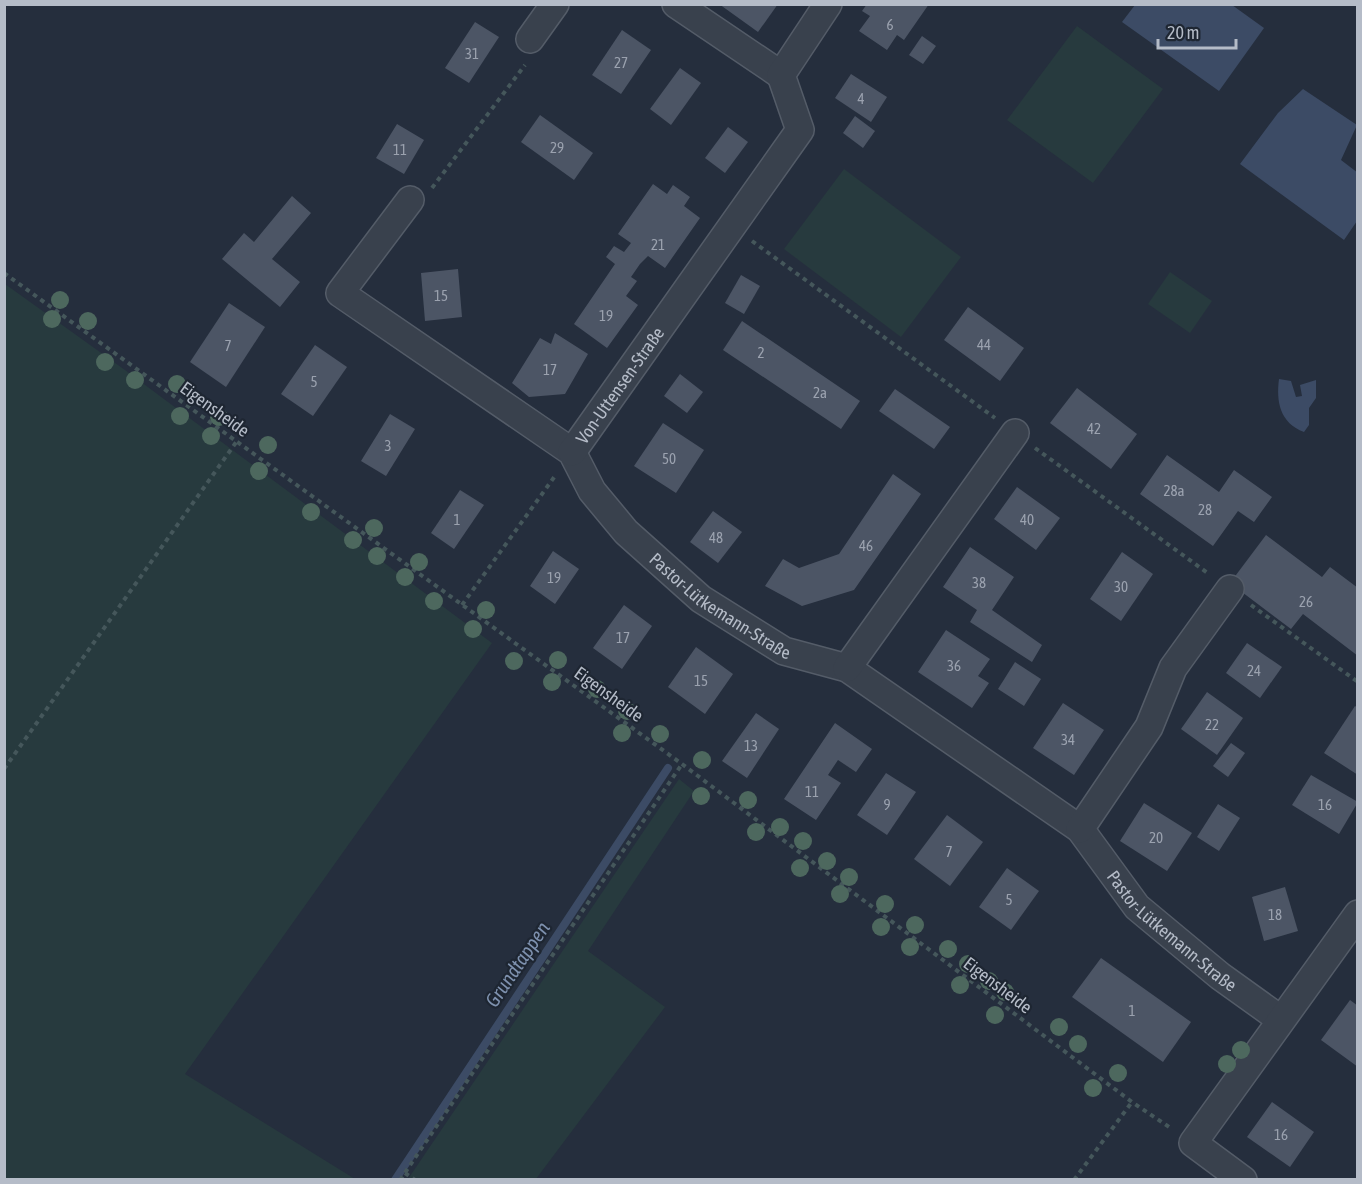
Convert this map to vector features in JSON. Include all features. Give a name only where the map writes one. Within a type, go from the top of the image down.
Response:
[{"type":"street","points":[[530,39],[555,4]]},
{"type":"street","points":[[676,4],[781,75],[828,4]]},
{"type":"street","name":"Von-Uttensen-Straße","points":[[410,200],[340,293],[572,452],[800,130],[781,75]]},
{"type":"street","points":[[848,668],[1015,433]]},
{"type":"street","name":"Pastor-Lütkemann-Straße","points":[[572,452],[592,491],[626,532],[701,599],[784,651],[848,668],[1080,829],[1137,907],[1220,976],[1280,1019]]},
{"type":"street","points":[[1080,829],[1149,727],[1173,668],[1230,589]]},
{"type":"street","points":[[1243,1179],[1193,1143],[1280,1019],[1358,914]]},
{"type":"path","points":[[410,200],[422,201],[533,54],[530,39]]},
{"type":"path","points":[[732,226],[1358,682]]},
{"type":"path","name":"Eigensheide","points":[[4,273],[682,764],[1132,1102],[1193,1143]]},
{"type":"path","points":[[4,769],[237,441]]},
{"type":"path","points":[[462,605],[572,452]]},
{"type":"path","points":[[400,1179],[682,764]]},
{"type":"path","points":[[1074,1179],[1132,1102]]},
{"type":"path","points":[[405,1173],[415,1179]]},
{"type":"green space","points":[[1077,26],[1163,89],[1093,183],[1007,120]]},
{"type":"green space","points":[[844,169],[961,257],[901,337],[784,249]]},
{"type":"green space","points":[[1170,272],[1212,301],[1190,333],[1148,304]]},
{"type":"green space","points":[[5,284],[125,370],[492,643],[185,1074],[355,1179],[5,1179]]},
{"type":"green space","points":[[679,779],[694,791],[588,951],[665,1007],[536,1179],[408,1179]]},
{"type":"water","points":[[1135,5],[1232,5],[1264,28],[1219,91],[1122,22]]},
{"type":"water","points":[[1303,89],[1357,125],[1341,160],[1358,173],[1357,221],[1344,240],[1240,164],[1278,113]]},
{"type":"water","points":[[1279,379],[1291,381],[1296,397],[1302,396],[1300,385],[1316,380],[1316,398],[1309,408],[1309,425],[1304,432],[1290,423],[1281,411],[1278,396]]},
{"type":"building","points":[[719,4],[778,4],[758,32]]},
{"type":"building","points":[[867,4],[929,4],[904,40],[897,35],[887,50],[859,31],[870,16],[862,11]]},
{"type":"building","points":[[475,22],[499,37],[469,83],[445,68]]},
{"type":"building","points":[[622,30],[651,50],[621,94],[592,75]]},
{"type":"building","points":[[922,36],[936,46],[923,64],[909,55]]},
{"type":"building","points":[[680,68],[701,83],[671,125],[650,109]]},
{"type":"building","points":[[851,74],[887,97],[871,122],[835,98]]},
{"type":"building","points":[[540,115],[593,153],[574,180],[521,142]]},
{"type":"building","points":[[855,116],[875,131],[863,148],[843,133]]},
{"type":"building","points":[[397,124],[424,140],[404,174],[376,158]]},
{"type":"building","points":[[728,127],[748,142],[725,173],[705,158]]},
{"type":"building","points":[[653,184],[667,194],[673,185],[690,197],[684,206],[700,218],[665,268],[648,256],[640,264],[631,277],[637,281],[626,296],[638,305],[607,348],[574,324],[615,264],[606,257],[614,246],[624,252],[631,243],[618,234]]},
{"type":"building","points":[[292,196],[311,213],[272,259],[300,282],[280,307],[222,259],[244,233],[254,242]]},
{"type":"building","points":[[458,269],[462,317],[425,321],[421,273]]},
{"type":"building","points":[[741,275],[760,286],[744,314],[725,303]]},
{"type":"building","points":[[229,303],[265,327],[226,387],[190,362]]},
{"type":"building","points":[[968,307],[1024,348],[1000,381],[944,340]]},
{"type":"building","points":[[742,321],[860,401],[841,429],[723,350]]},
{"type":"building","points":[[555,333],[588,354],[565,394],[529,397],[512,383],[540,338],[551,344]]},
{"type":"building","points":[[315,345],[347,367],[313,416],[281,394]]},
{"type":"building","points":[[680,374],[703,392],[687,413],[664,396]]},
{"type":"building","points":[[1077,388],[1137,434],[1111,469],[1050,423]]},
{"type":"building","points":[[895,389],[950,427],[934,449],[879,411]]},
{"type":"building","points":[[390,414],[415,429],[386,476],[361,461]]},
{"type":"building","points":[[663,423],[704,450],[676,493],[634,466]]},
{"type":"building","points":[[1167,455],[1219,492],[1234,470],[1272,497],[1254,522],[1238,511],[1213,546],[1140,494]]},
{"type":"building","points":[[893,474],[921,494],[854,590],[802,606],[765,586],[783,559],[799,568],[839,554]]},
{"type":"building","points":[[1017,487],[1060,518],[1036,550],[994,519]]},
{"type":"building","points":[[460,490],[484,505],[454,549],[431,533]]},
{"type":"building","points":[[713,511],[742,532],[718,563],[690,542]]},
{"type":"building","points":[[1266,535],[1322,577],[1330,567],[1358,588],[1358,656],[1303,614],[1291,629],[1230,583]]},
{"type":"building","points":[[970,547],[1014,577],[992,610],[1042,645],[1032,662],[970,622],[977,610],[943,587]]},
{"type":"building","points":[[553,551],[579,569],[555,604],[530,586]]},
{"type":"building","points":[[1122,552],[1153,574],[1121,621],[1090,599]]},
{"type":"building","points":[[624,605],[652,626],[622,669],[593,648]]},
{"type":"building","points":[[946,630],[990,659],[978,676],[989,683],[972,708],[918,672]]},
{"type":"building","points":[[1247,643],[1282,667],[1260,698],[1226,673]]},
{"type":"building","points":[[696,647],[733,674],[705,714],[668,687]]},
{"type":"building","points":[[1015,662],[1041,679],[1024,706],[998,689]]},
{"type":"building","points":[[1207,692],[1243,718],[1217,755],[1181,729]]},
{"type":"building","points":[[1063,703],[1104,730],[1074,775],[1033,748]]},
{"type":"building","points":[[1355,706],[1358,708],[1358,775],[1324,753]]},
{"type":"building","points":[[756,713],[779,729],[747,778],[722,761]]},
{"type":"building","points":[[835,723],[872,749],[856,772],[838,760],[828,775],[841,783],[816,820],[784,799]]},
{"type":"building","points":[[1231,743],[1245,753],[1228,777],[1213,766]]},
{"type":"building","points":[[886,773],[916,792],[887,835],[857,815]]},
{"type":"building","points":[[1311,775],[1358,802],[1339,834],[1292,805]]},
{"type":"building","points":[[1144,803],[1192,833],[1167,871],[1120,841]]},
{"type":"building","points":[[1218,804],[1240,818],[1219,851],[1197,837]]},
{"type":"building","points":[[947,815],[983,842],[950,886],[914,859]]},
{"type":"building","points":[[1007,868],[1039,891],[1011,930],[979,907]]},
{"type":"building","points":[[1285,887],[1298,931],[1264,941],[1252,897]]},
{"type":"building","points":[[1101,958],[1191,1022],[1163,1062],[1072,997]]},
{"type":"building","points":[[1350,1000],[1358,1006],[1358,1067],[1321,1040]]},
{"type":"building","points":[[1272,1102],[1314,1132],[1290,1167],[1247,1137]]},
{"type":"waterway","name":"Grundtappen","points":[[395,1180],[668,768]]}]
